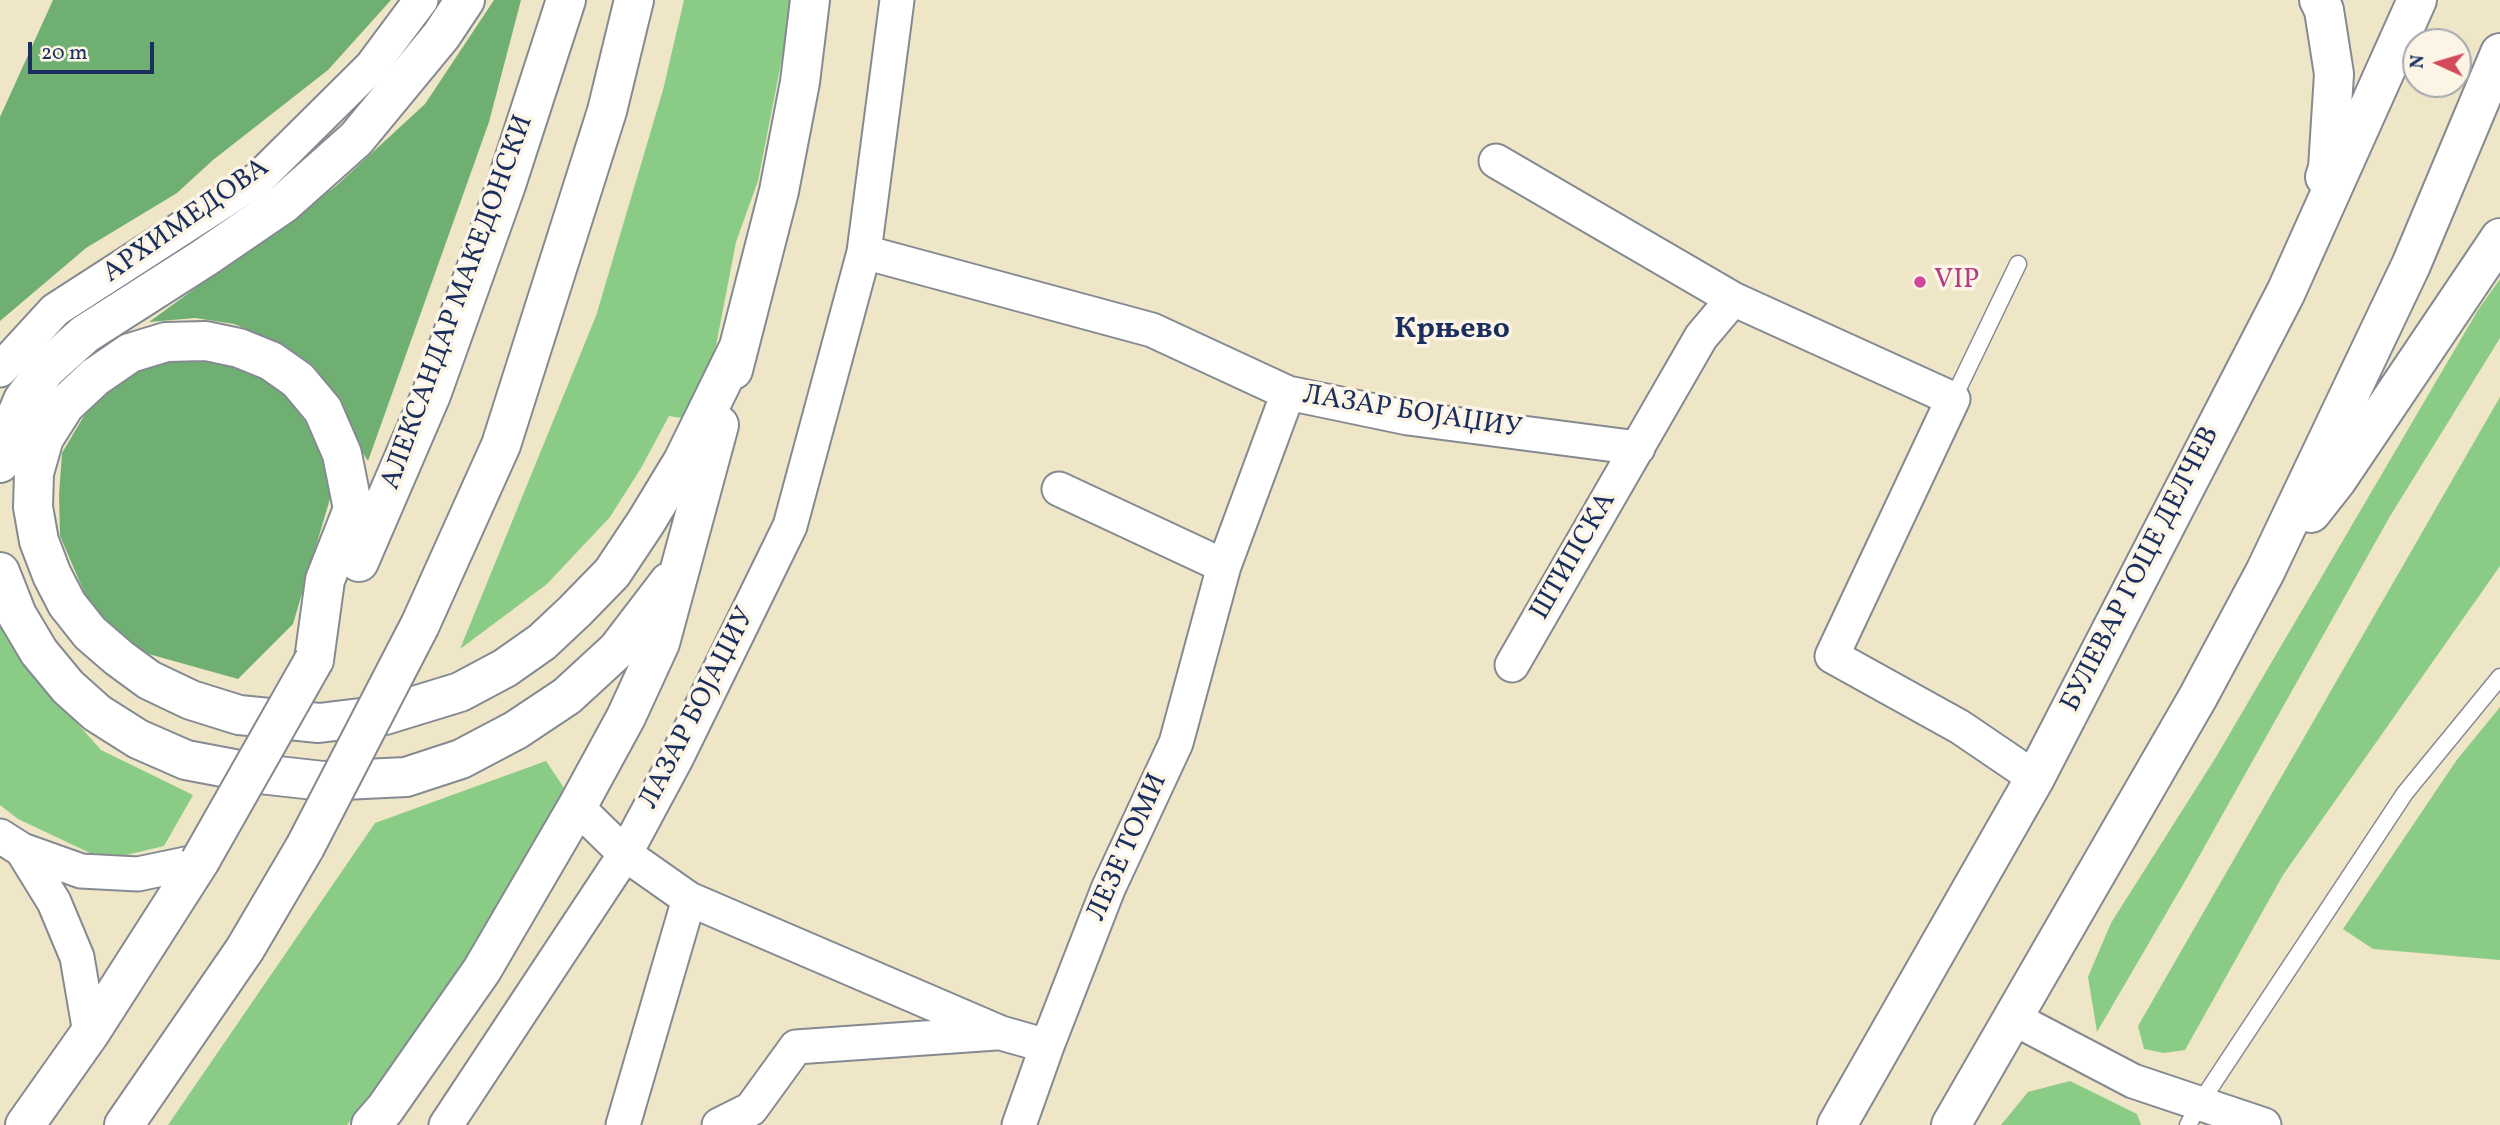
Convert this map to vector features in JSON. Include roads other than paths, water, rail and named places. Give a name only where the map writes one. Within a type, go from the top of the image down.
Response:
[{"type":"street","name":"АРХИМЕДОВА","points":[[0,370],[55,310],[258,179],[371,67],[421,0]]},
{"type":"street","points":[[0,463],[5,443],[23,400],[46,369],[85,334],[283,204],[356,139],[442,36],[465,0]]},
{"type":"street","name":"АЛЕКСАНДАР МАКЕДОНСКИ","points":[[25,1125],[90,1033],[201,861],[314,660],[431,395],[506,185],[566,0]]},
{"type":"street","points":[[124,1125],[244,948],[305,847],[421,625],[501,445],[607,111],[634,0]]},
{"type":"street","points":[[371,1125],[482,970],[626,717],[660,643],[683,564],[779,191],[800,82],[810,0]]},
{"type":"street","name":"ЛАЗАР БОЈАЏИУ","points":[[446,1125],[625,855],[676,759],[790,526],[864,251],[897,0]]},
{"type":"street","points":[[2286,292],[2328,168],[2334,74],[2324,10],[2319,0]]},
{"type":"street","name":"БУЛЕВАР ГОЦЕ ДЕЛЧЕВ","points":[[1837,1125],[2035,778],[2286,292],[2417,0]]},
{"type":"street","points":[[1951,1125],[2198,697],[2265,572],[2411,265],[2500,53]]},
{"type":"street","points":[[1496,160],[1733,299],[1953,399],[1832,656],[1960,727],[2035,778]]},
{"type":"street","points":[[2265,572],[2337,480],[2500,237]]},
{"type":"street","name":"ЛАЗАР БОЈАЏИУ","points":[[864,251],[1152,330],[1288,393],[1408,418],[1638,448]]},
{"type":"street","points":[[1638,448],[1701,337],[1733,299]]},
{"type":"street","points":[[314,660],[325,580],[353,509],[342,454],[323,410],[298,380],[271,361],[239,348],[206,341],[166,342],[130,353],[95,377],[65,405],[51,426],[44,438],[34,473],[33,508],[39,541],[67,604],[90,633],[118,658],[149,680],[180,695],[239,715],[319,723],[385,715],[460,692],[505,668],[542,642],[612,573],[683,461],[739,347]]},
{"type":"street","name":"ЛЕЗЕ ТОМИ","points":[[1019,1125],[1108,889],[1176,743],[1224,566],[1288,393]]},
{"type":"street","name":"ШТИПСКА","points":[[1512,665],[1638,448]]},
{"type":"street","points":[[1059,489],[1224,566]]},
{"type":"street","points":[[0,572],[17,615],[39,652],[97,713],[128,733],[186,760],[260,774],[323,781],[406,777],[461,759],[516,730],[568,696],[617,650],[683,564]]},
{"type":"street","points":[[577,807],[625,855],[689,899],[1001,1033],[1047,1046]]},
{"type":"street","points":[[11,843],[81,871],[138,874],[201,861]]},
{"type":"street","points":[[11,843],[54,902],[77,957],[90,1033]]},
{"type":"street","points":[[623,1125],[689,899]]},
{"type":"street","points":[[2013,1018],[2194,1114],[2264,1125]]},
{"type":"street","points":[[719,1125],[751,1109],[796,1047],[1001,1033]]},
{"type":"lane","points":[[1953,399],[2018,264]]},
{"type":"lane","points":[[2194,1114],[2405,793],[2500,677]]},
{"type":"place","name":"VIP","points":[[1920,282]]},
{"type":"district","name":"Крњево","points":[[1452,331]]}]
